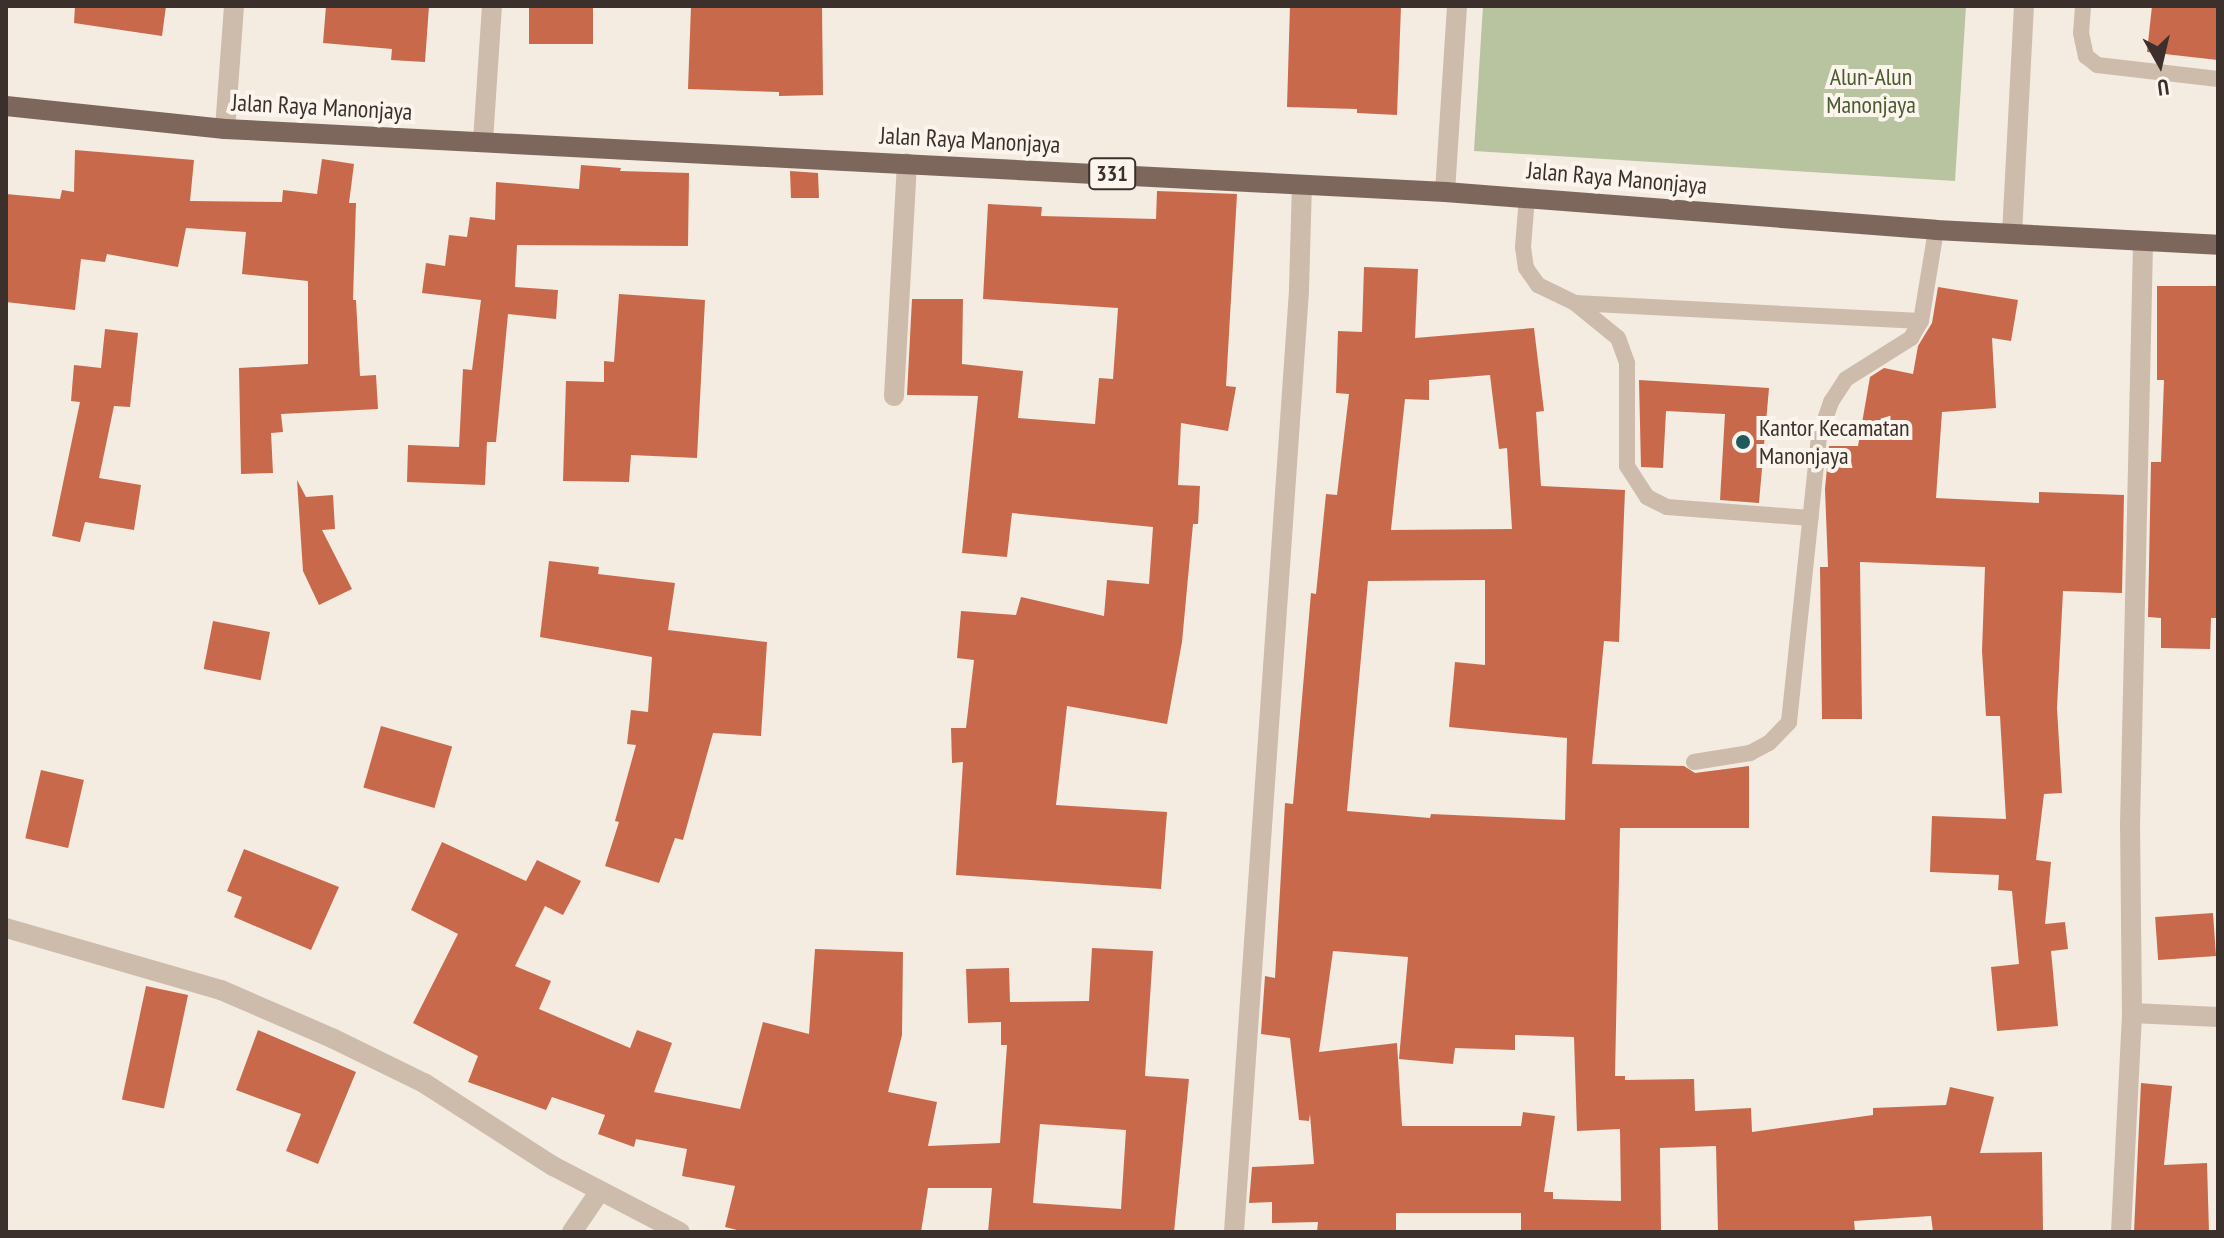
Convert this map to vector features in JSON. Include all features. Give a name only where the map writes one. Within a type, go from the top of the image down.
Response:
[{"type":"main road","name":"Jalan Raya Manonjaya","points":[[6,106],[225,129],[1445,192],[1936,230],[2143,244],[2218,245]]},
{"type":"street","points":[[225,129],[234,6]]},
{"type":"street","points":[[483,141],[492,6]]},
{"type":"street","points":[[1445,192],[1457,6]]},
{"type":"street","points":[[2012,234],[2024,6]]},
{"type":"street","points":[[894,396],[907,163]]},
{"type":"street","points":[[1234,1232],[1297,321],[1302,185]]},
{"type":"street","points":[[2121,1232],[2132,1013],[2130,826],[2143,244]]},
{"type":"street","points":[[6,928],[221,990],[332,1038],[424,1083],[553,1166],[680,1232]]},
{"type":"street","points":[[2132,1013],[2218,1017]]},
{"type":"street","points":[[572,1232],[600,1191]]},
{"type":"lane","points":[[2083,6],[2081,33],[2086,56],[2097,65],[2218,79]]},
{"type":"lane","points":[[1527,197],[1523,247],[1526,268],[1538,285],[1575,303],[1618,338],[1627,363],[1627,466],[1647,497],[1667,507],[1811,518]]},
{"type":"lane","points":[[1694,762],[1750,753],[1769,743],[1789,722],[1819,437],[1831,402],[1846,379],[1911,338],[1921,321],[1936,230]]},
{"type":"lane","points":[[1575,303],[1921,321]]},
{"type":"green space","name":"Alun-Alun Manonjaya","points":[[1483,6],[1966,6],[1955,181],[1474,151]]},
{"type":"building","points":[[75,6],[166,6],[162,36],[74,23]]},
{"type":"building","points":[[326,6],[429,6],[425,62],[391,60],[392,49],[323,43]]},
{"type":"building","points":[[529,6],[593,6],[593,44],[529,44]]},
{"type":"building","points":[[691,6],[822,6],[823,95],[779,96],[779,92],[688,89]]},
{"type":"building","points":[[1290,6],[1401,6],[1397,115],[1357,113],[1357,109],[1287,107]]},
{"type":"building","points":[[2152,6],[2218,6],[2218,60],[2147,52]]},
{"type":"building","points":[[75,150],[194,160],[190,201],[282,202],[283,190],[317,194],[322,159],[354,164],[349,203],[356,203],[353,300],[356,300],[360,376],[376,375],[378,409],[281,414],[283,432],[271,433],[273,473],[241,474],[239,368],[308,364],[308,281],[242,274],[246,232],[186,228],[178,267],[107,254],[105,262],[81,259],[75,310],[6,302],[6,194],[60,199],[62,190],[74,192]]},
{"type":"building","points":[[581,165],[621,168],[620,171],[689,173],[688,246],[517,245],[515,287],[558,290],[556,319],[508,314],[496,442],[487,442],[485,485],[407,482],[408,445],[459,447],[463,369],[472,370],[481,300],[422,293],[426,263],[445,266],[449,235],[467,237],[470,217],[495,220],[496,182],[579,189]]},
{"type":"building","points":[[790,171],[818,173],[819,198],[791,198]]},
{"type":"building","points":[[1157,191],[1237,194],[1226,386],[1236,387],[1228,431],[1181,423],[1178,485],[1200,486],[1198,524],[1193,524],[1182,642],[1167,724],[1067,706],[1056,805],[1167,812],[1161,889],[956,875],[963,762],[952,763],[951,728],[966,728],[974,660],[957,658],[961,611],[1016,615],[1021,597],[1104,616],[1107,580],[1149,584],[1153,527],[1012,513],[1007,557],[962,553],[978,396],[907,395],[912,299],[963,299],[962,364],[1023,371],[1018,418],[1095,424],[1099,378],[1113,379],[1118,308],[983,299],[988,204],[1042,207],[1041,216],[1156,219]]},
{"type":"building","points":[[1364,267],[1418,269],[1415,338],[1534,328],[1544,411],[1536,412],[1541,486],[1625,490],[1619,642],[1604,641],[1592,764],[1684,766],[1695,773],[1749,766],[1749,828],[1620,828],[1615,1076],[1625,1076],[1625,1080],[1694,1079],[1695,1111],[1751,1108],[1752,1132],[1873,1115],[1873,1108],[1946,1105],[1950,1087],[1994,1097],[1980,1153],[2042,1152],[2043,1232],[1933,1232],[1931,1216],[1854,1221],[1855,1232],[1718,1232],[1716,1146],[1660,1148],[1661,1232],[1521,1232],[1521,1213],[1396,1213],[1396,1232],[1317,1232],[1318,1222],[1272,1223],[1272,1202],[1249,1203],[1252,1167],[1314,1164],[1310,1114],[1309,1121],[1299,1120],[1290,1038],[1261,1034],[1265,976],[1275,978],[1285,803],[1293,804],[1311,593],[1316,594],[1326,494],[1337,495],[1349,394],[1336,393],[1338,331],[1362,332]],"holes":[[[1490,375],[1499,449],[1507,448],[1512,529],[1391,530],[1405,399],[1429,400],[1429,380]],[[1485,580],[1485,665],[1455,662],[1449,727],[1567,738],[1565,820],[1431,814],[1430,818],[1347,811],[1368,581]],[[1333,951],[1408,957],[1399,1059],[1453,1064],[1455,1048],[1515,1050],[1515,1035],[1574,1037],[1577,1131],[1620,1129],[1621,1201],[1553,1199],[1553,1192],[1544,1192],[1555,1116],[1523,1112],[1521,1126],[1402,1126],[1397,1043],[1319,1052]]]},
{"type":"building","points":[[2157,286],[2218,286],[2218,618],[2211,618],[2210,649],[2161,648],[2161,618],[2148,617],[2151,462],[2161,462],[2164,380],[2157,380]]},
{"type":"building","points":[[1938,287],[2018,300],[2011,341],[1992,338],[1996,408],[1942,412],[1936,498],[2039,503],[2039,492],[2124,495],[2122,593],[2063,591],[2057,708],[2062,793],[2044,794],[2036,860],[2051,862],[2045,924],[2065,922],[2068,949],[2051,951],[2058,1026],[1997,1031],[1991,967],[2019,964],[2012,891],[1998,890],[1999,875],[1930,872],[1932,816],[2006,819],[2000,716],[1986,716],[1982,651],[1985,567],[1860,562],[1862,719],[1822,719],[1820,567],[1828,567],[1825,489],[1829,446],[1858,446],[1870,377],[1884,368],[1913,374],[1918,346],[1932,323]]},
{"type":"building","points":[[619,294],[705,300],[697,458],[631,455],[629,482],[563,481],[566,381],[604,382],[604,361],[614,362]]},
{"type":"building","points":[[105,329],[138,333],[130,407],[114,406],[99,478],[141,485],[134,530],[85,522],[80,542],[52,536],[80,402],[71,401],[74,365],[101,368]]},
{"type":"building","name":"Kantor Kecamatan Manonjaya","points":[[1639,380],[1769,388],[1759,503],[1720,500],[1725,414],[1666,411],[1663,468],[1641,467]]},
{"type":"building","points":[[297,480],[306,497],[333,495],[335,529],[322,530],[352,589],[319,605],[303,571]]},
{"type":"building","points":[[549,561],[599,567],[598,574],[675,583],[668,630],[767,642],[761,736],[713,733],[683,840],[675,838],[659,883],[605,866],[619,822],[615,821],[636,745],[627,744],[631,710],[648,712],[652,657],[540,637]]},
{"type":"building","points":[[213,621],[270,632],[261,680],[204,669]]},
{"type":"building","points":[[381,726],[452,746],[434,808],[363,788]]},
{"type":"building","points":[[41,770],[84,780],[68,848],[25,838]]},
{"type":"building","points":[[442,842],[526,881],[537,860],[581,881],[563,915],[545,906],[515,966],[551,981],[539,1009],[630,1048],[637,1030],[672,1043],[654,1092],[740,1109],[763,1022],[809,1034],[815,949],[903,952],[902,1035],[888,1092],[937,1102],[928,1146],[1000,1143],[1007,1045],[1001,1045],[1001,1022],[968,1023],[966,969],[1009,968],[1010,1002],[1089,1001],[1092,948],[1153,951],[1145,1076],[1189,1079],[1174,1232],[988,1232],[992,1188],[928,1188],[921,1232],[745,1232],[725,1227],[735,1186],[682,1176],[687,1149],[636,1139],[634,1147],[598,1134],[605,1115],[552,1097],[546,1110],[468,1082],[478,1056],[413,1023],[458,934],[411,910]],"holes":[[[1040,1124],[1126,1130],[1121,1209],[1033,1203]]]},
{"type":"building","points":[[244,849],[339,887],[311,950],[234,917],[242,897],[227,891]]},
{"type":"building","points":[[2213,913],[2216,956],[2158,960],[2155,917]]},
{"type":"building","points":[[146,986],[188,995],[164,1108],[122,1099]]},
{"type":"building","points":[[258,1030],[356,1072],[318,1164],[286,1151],[301,1114],[236,1090]]},
{"type":"building","points":[[2141,1083],[2172,1086],[2164,1165],[2207,1163],[2209,1232],[2134,1232]]},
{"type":"place","name":"Kantor Kecamatan Manonjaya","points":[[1743,442]]}]
